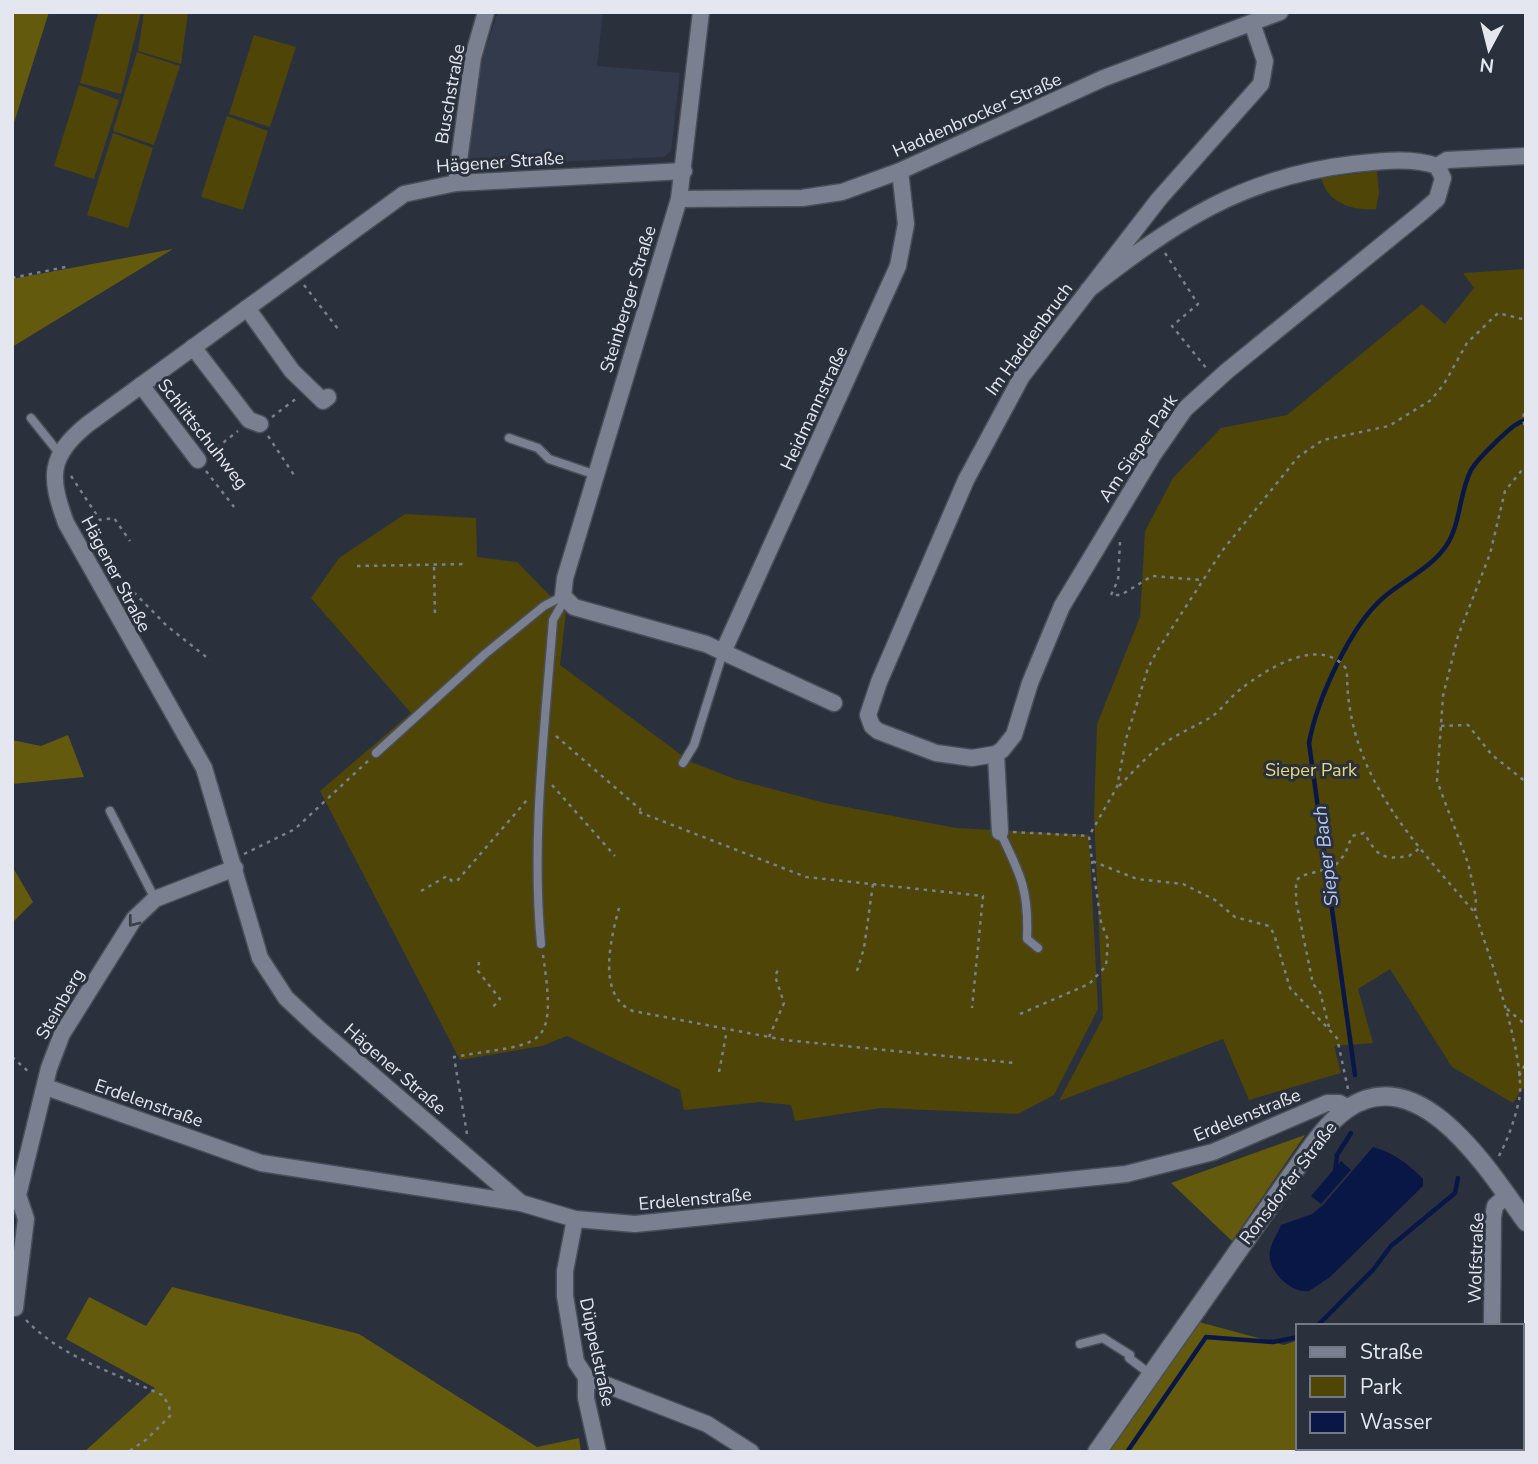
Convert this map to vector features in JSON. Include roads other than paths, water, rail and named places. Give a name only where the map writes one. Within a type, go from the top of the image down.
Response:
[{"type":"main road","name":"Ronsdorfer Straße","points":[[1097,1452],[1292,1174],[1326,1129],[1350,1107],[1381,1098],[1419,1105],[1460,1137],[1526,1222]]},
{"type":"street","name":"Buschstraße","points":[[456,183],[473,57],[486,12]]},
{"type":"street","name":"Steinberger Straße","points":[[564,595],[596,474],[679,200],[701,12]]},
{"type":"street","name":"Haddenbrocker Straße","points":[[679,200],[813,197],[842,192],[900,171],[1104,78],[1280,12]]},
{"type":"street","name":"Im Haddenbruch","points":[[996,754],[972,758],[936,753],[878,731],[872,726],[868,715],[882,674],[988,437],[1022,376],[1159,199],[1261,84],[1265,61],[1252,23]]},
{"type":"street","points":[[1088,290],[1155,238],[1226,198],[1272,180],[1317,168],[1419,160],[1437,166],[1447,160],[1526,156]]},
{"type":"street","name":"Am Sieper Park","points":[[996,754],[1014,735],[1030,683],[1062,607],[1111,523],[1185,409],[1216,380],[1437,199],[1443,178],[1437,166]]},
{"type":"street","name":"Hägener Straße","points":[[521,1203],[286,998],[272,979],[254,943],[234,864],[204,768],[66,523],[55,485],[59,455],[76,434],[404,194],[456,183],[684,171]]},
{"type":"street","name":"Heidmannstraße","points":[[723,652],[898,266],[906,224],[900,171]]},
{"type":"street","points":[[247,308],[292,371],[323,401],[328,397]]},
{"type":"street","points":[[193,347],[249,420],[260,424]]},
{"type":"street","name":"Schlittschuhweg","points":[[141,385],[198,460]]},
{"type":"street","points":[[564,595],[574,607],[681,636],[834,702]]},
{"type":"street","points":[[996,754],[1000,832]]},
{"type":"street","name":"Steinberg","points":[[14,1308],[26,1219],[18,1195],[49,1068],[62,1034],[134,919],[155,899],[234,864]]},
{"type":"street","name":"Erdelenstraße","points":[[46,1087],[261,1163],[521,1203],[575,1219],[611,1223],[654,1223],[1126,1174],[1213,1152],[1326,1103],[1339,1103],[1350,1107]]},
{"type":"street","name":"Wolfstraße","points":[[1492,1324],[1493,1217],[1495,1206],[1506,1196]]},
{"type":"street","name":"Düppelstraße","points":[[575,1219],[565,1271],[565,1296],[576,1362],[586,1377],[586,1398],[598,1452]]},
{"type":"street","points":[[586,1377],[706,1424],[751,1452]]},
{"type":"lane","points":[[31,418],[59,455]]},
{"type":"lane","points":[[509,438],[538,448],[549,459],[596,474]]},
{"type":"lane","points":[[376,752],[485,654],[544,606],[564,595]]},
{"type":"lane","points":[[541,944],[538,831],[541,778],[554,620],[564,595]]},
{"type":"lane","points":[[683,763],[694,745],[723,652]]},
{"type":"lane","points":[[110,811],[155,899]]},
{"type":"lane","points":[[1000,832],[1021,874],[1028,902],[1027,939],[1038,948]]},
{"type":"lane","points":[[1080,1344],[1104,1338],[1130,1355],[1129,1358],[1150,1374]]},
{"type":"water","points":[[1373,1147],[1406,1164],[1423,1179],[1423,1186],[1330,1277],[1309,1291],[1288,1285],[1276,1273],[1270,1258],[1272,1245],[1281,1225],[1312,1214],[1323,1205]]},
{"type":"water","points":[[1341,1161],[1351,1170],[1321,1204],[1311,1196]]},
{"type":"waterway","name":"Sieper Bach","points":[[1355,1075],[1309,743],[1313,726],[1327,686],[1359,626],[1384,597],[1440,554],[1455,528],[1471,470],[1500,438],[1515,425],[1526,420]]},
{"type":"waterway","name":"Sieper Bach","points":[[1335,1173],[1337,1155],[1351,1133]]},
{"type":"waterway","name":"Sieper Bach","points":[[1319,1324],[1373,1270],[1391,1246],[1455,1193],[1458,1178]]},
{"type":"waterway","name":"Sieper Bach","points":[[1127,1452],[1206,1337],[1273,1342],[1296,1337]]},
{"type":"park label","name":"Sieper Park","points":[[1311,770]]}]
